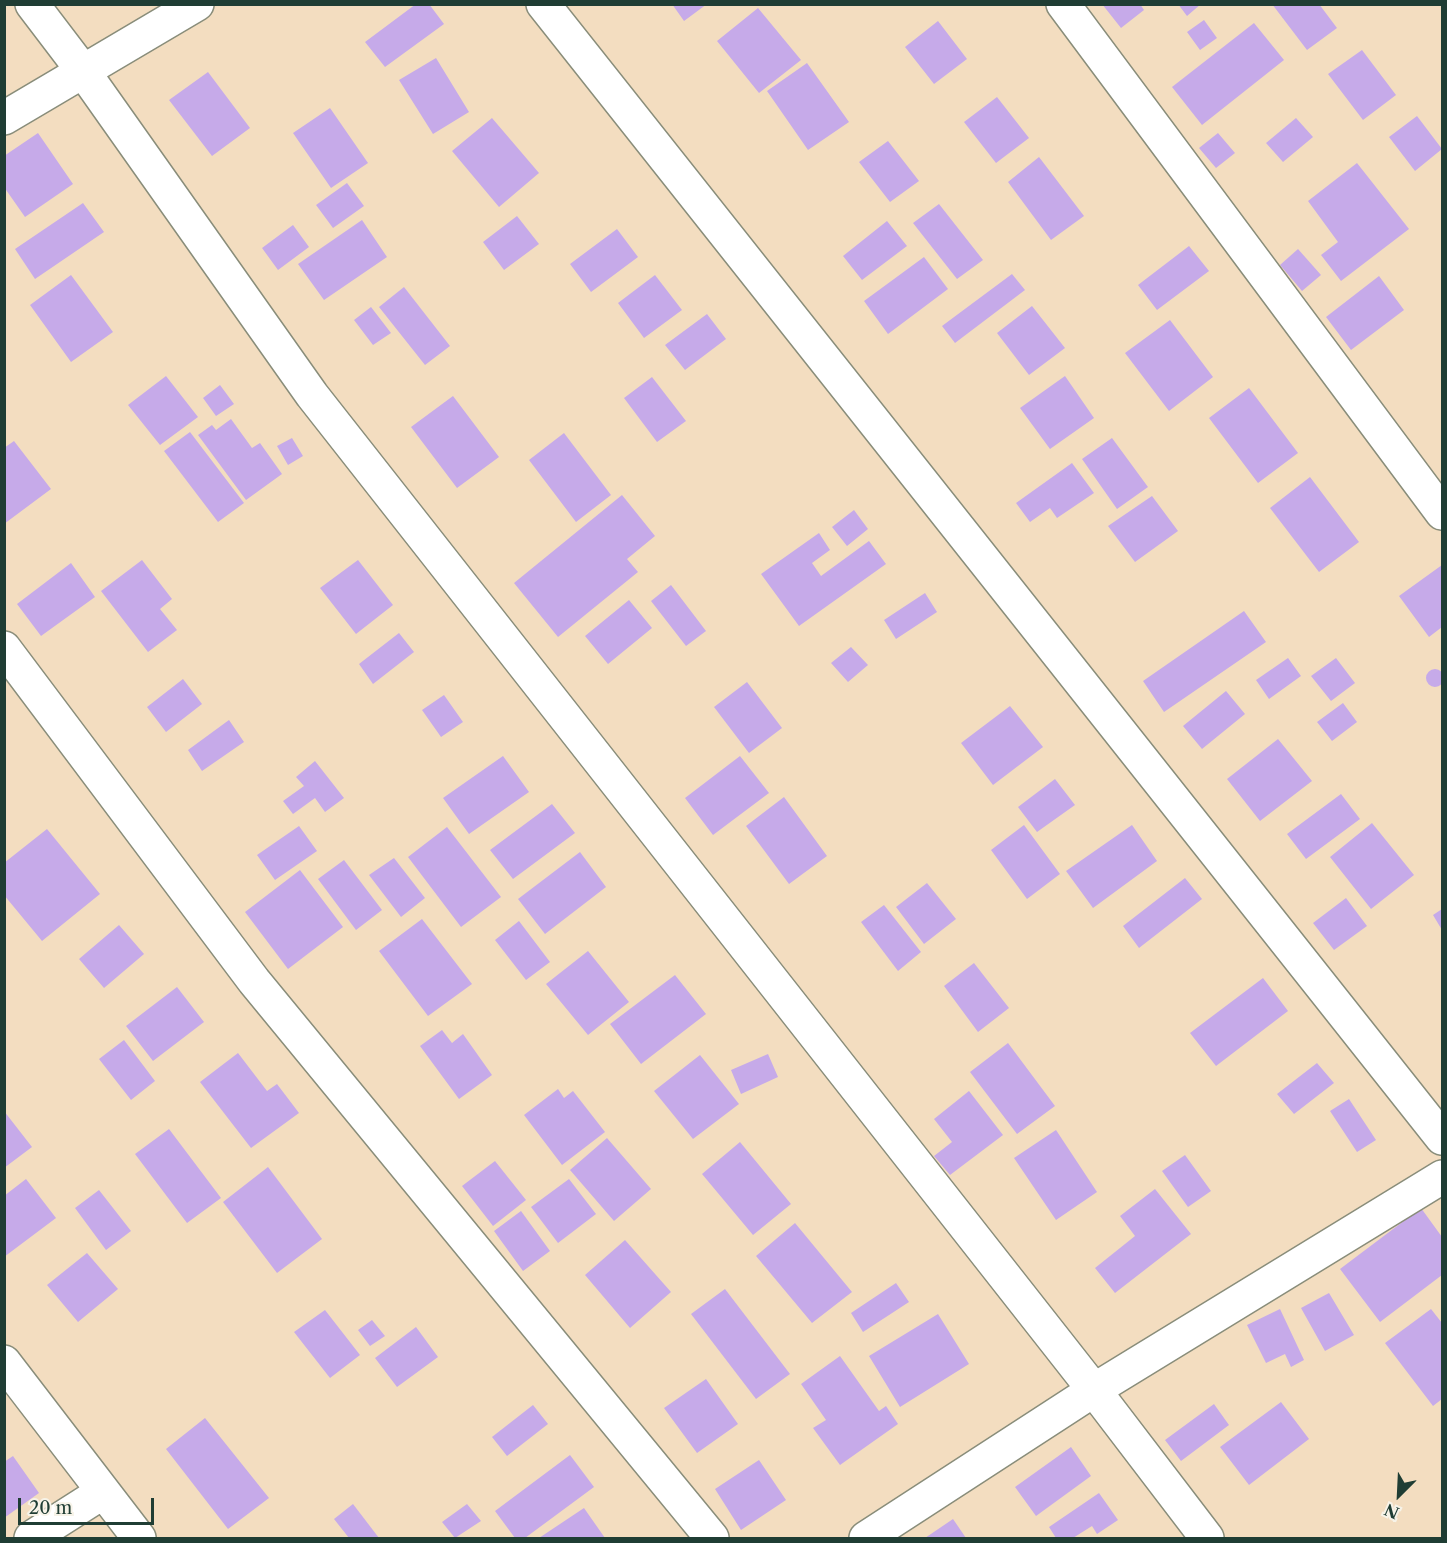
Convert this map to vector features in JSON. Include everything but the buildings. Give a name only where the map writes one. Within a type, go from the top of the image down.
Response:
[{"type":"street","points":[[32,4],[83,71],[312,395],[1094,1390],[1207,1539]]},
{"type":"street","points":[[4,118],[196,4]]},
{"type":"street","points":[[543,4],[1443,1138]]},
{"type":"street","points":[[1063,4],[1443,513]]},
{"type":"street","points":[[4,648],[254,981],[712,1539]]},
{"type":"street","points":[[867,1539],[1094,1390],[1443,1177]]},
{"type":"street","points":[[4,1362],[139,1539]]},
{"type":"street","points":[[31,1539],[103,1492]]}]
